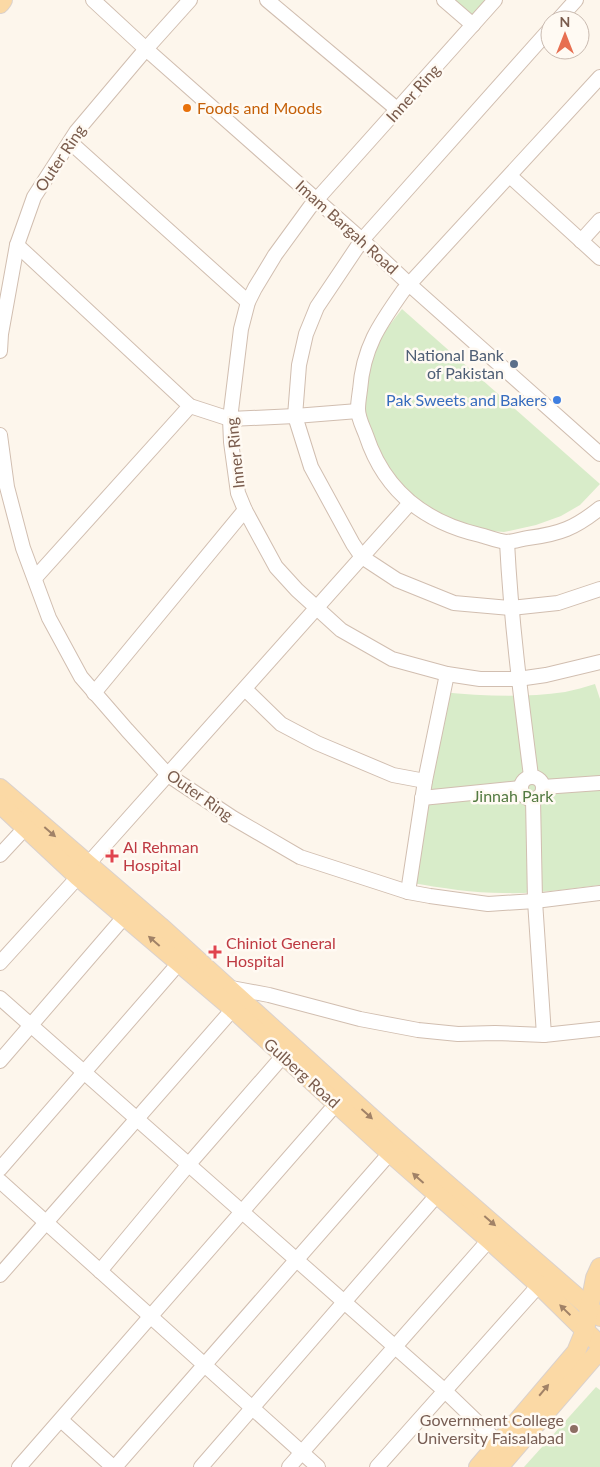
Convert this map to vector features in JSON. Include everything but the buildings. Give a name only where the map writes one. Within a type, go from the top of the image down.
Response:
[{"type":"main road","points":[[0,4],[3,0]]},
{"type":"main road","name":"Gulberg Road","points":[[0,788],[83,870],[125,916],[233,1009],[390,1153],[539,1285],[585,1330],[599,1351]]},
{"type":"main road","name":"Gulberg Road","points":[[0,804],[26,827],[160,926],[392,1136],[595,1313]]},
{"type":"main road","points":[[478,1467],[576,1352],[585,1330],[595,1313],[595,1278],[600,1267]]},
{"type":"main road","points":[[499,1467],[599,1351]]},
{"type":"street","name":"Imam Bargah Road","points":[[93,0],[600,454]]},
{"type":"street","name":"Outer Ring","points":[[0,351],[1,334],[17,245],[34,197],[76,132],[190,0]]},
{"type":"street","points":[[267,0],[398,110]]},
{"type":"street","points":[[444,0],[473,25]]},
{"type":"street","name":"Inner Ring","points":[[495,0],[310,207],[275,255],[255,288],[248,302],[241,329],[230,419],[238,493],[244,510],[276,567],[297,590],[341,630],[392,659],[447,674],[480,678],[518,678],[546,675],[600,664]]},
{"type":"street","points":[[567,10],[576,0]]},
{"type":"street","points":[[540,40],[362,240],[317,307],[306,334],[299,365],[295,416],[311,467],[353,544],[362,557],[396,580],[454,603],[510,608],[558,603],[600,589]]},
{"type":"street","points":[[600,77],[403,291],[381,322],[369,347],[363,363],[358,411],[378,464],[392,485],[410,503],[448,525],[473,534],[506,542],[564,532],[584,521],[600,508]]},
{"type":"street","points":[[70,142],[248,302]]},
{"type":"street","points":[[510,176],[600,258]]},
{"type":"street","points":[[581,240],[600,220]]},
{"type":"street","points":[[17,245],[190,406],[230,419],[358,411]]},
{"type":"street","points":[[35,578],[190,406]]},
{"type":"street","name":"Outer Ring","points":[[0,435],[7,487],[22,548],[49,618],[81,677],[168,775],[233,818],[300,857],[408,892],[488,904],[535,901],[600,893]]},
{"type":"street","points":[[0,964],[410,503]]},
{"type":"street","points":[[94,693],[244,510]]},
{"type":"street","points":[[506,542],[510,608],[532,776]]},
{"type":"street","points":[[408,892],[425,781],[447,674]]},
{"type":"street","points":[[245,689],[281,724],[317,743],[392,775],[425,781]]},
{"type":"street","points":[[532,776],[541,780],[543,787],[543,791],[539,796],[533,799],[526,797],[520,788],[525,779],[532,776]]},
{"type":"street","points":[[543,787],[600,783]]},
{"type":"street","points":[[422,798],[520,788]]},
{"type":"street","points":[[533,799],[535,901],[544,1035]]},
{"type":"street","points":[[0,855],[26,827]]},
{"type":"street","points":[[0,1062],[125,916]]},
{"type":"street","points":[[0,1170],[179,963]]},
{"type":"street","points":[[203,984],[269,995],[360,1019],[418,1030],[458,1034],[544,1035],[600,1029]]},
{"type":"street","points":[[0,998],[445,1391],[499,1443]]},
{"type":"street","points":[[0,1275],[233,1009]]},
{"type":"street","points":[[100,1271],[189,1164],[283,1056]]},
{"type":"street","points":[[19,1467],[336,1104]]},
{"type":"street","points":[[61,1420],[114,1467],[390,1153]]},
{"type":"street","points":[[0,1181],[318,1467]]},
{"type":"street","points":[[201,1467],[437,1195]]},
{"type":"street","points":[[289,1467],[489,1240]]},
{"type":"street","points":[[377,1467],[539,1285]]},
{"type":"green space","points":[[450,0],[487,0],[471,18]]},
{"type":"green space","points":[[402,309],[600,484],[580,505],[561,516],[536,525],[504,532],[478,530],[449,519],[419,502],[382,464],[365,410],[365,385],[378,340]]},
{"type":"green space","name":"Jinnah Park","points":[[595,684],[600,699],[600,885],[540,892],[492,893],[412,883],[441,692],[518,696],[565,692]]},
{"type":"green space","name":"Government College University Faisalabad","points":[[596,1387],[600,1390],[600,1467],[524,1467]]},
{"type":"place","name":"Foods and Moods","points":[[187,108]]},
{"type":"place","name":"National Bank of Pakistan","points":[[514,364]]},
{"type":"place","name":"Pak Sweets and Bakers","points":[[557,400]]},
{"type":"place","name":"Al Rehman Hospital","points":[[112,856]]},
{"type":"place","name":"Chiniot General Hospital","points":[[215,952]]},
{"type":"place","name":"Government College University Faisalabad","points":[[574,1429]]}]
